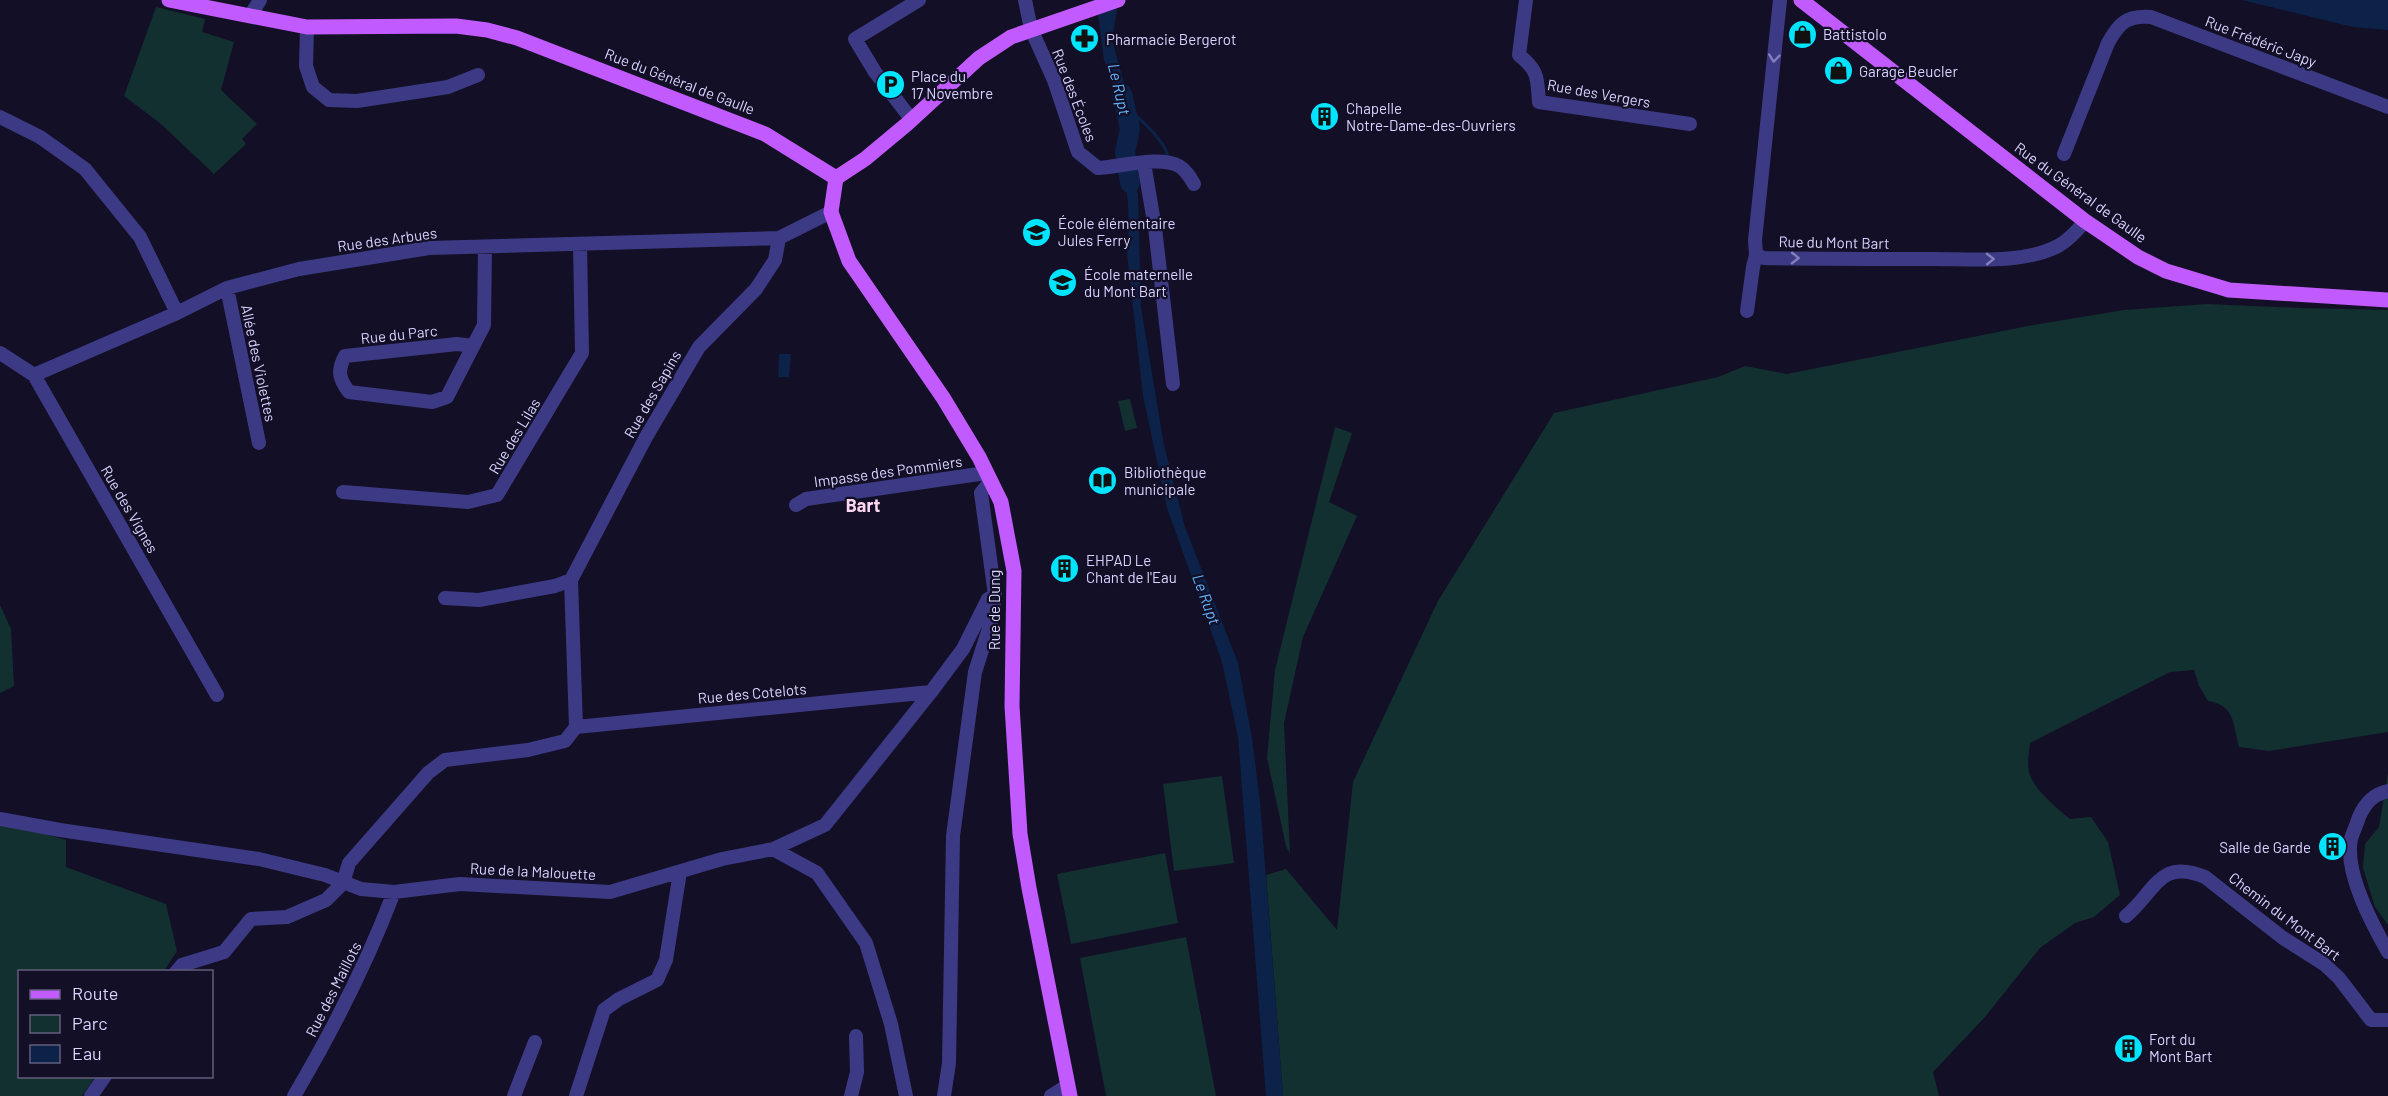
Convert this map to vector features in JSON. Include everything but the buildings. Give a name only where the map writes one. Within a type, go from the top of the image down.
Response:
[{"type":"main road","name":"Rue du Général de Gaulle","points":[[169,0],[307,27],[456,26],[487,30],[518,38],[765,134],[836,178]]},
{"type":"main road","points":[[836,178],[865,159],[912,120],[979,58],[1011,36],[1118,0]]},
{"type":"main road","name":"Rue du Général de Gaulle","points":[[1801,0],[2085,221],[2138,257],[2166,271],[2229,290],[2388,300]]},
{"type":"main road","name":"Rue de Dung","points":[[836,178],[831,212],[849,261],[944,399],[979,457],[1001,502],[1014,571],[1012,706],[1020,834],[1068,1091]]},
{"type":"street","points":[[250,16],[260,0]]},
{"type":"street","points":[[912,120],[875,72],[855,39],[919,0]]},
{"type":"street","name":"Rue des Écoles","points":[[1025,0],[1031,29],[1054,80],[1078,152],[1098,168],[1160,161],[1181,166],[1194,184]]},
{"type":"street","name":"Rue des Vergers","points":[[1526,0],[1518,50],[1519,55],[1533,67],[1537,74],[1539,102],[1690,124]]},
{"type":"street","points":[[1747,311],[1756,255],[1755,240],[1780,0]]},
{"type":"street","name":"Rue Frédéric Japy","points":[[2064,154],[2112,36],[2125,21],[2136,16],[2151,17],[2388,107]]},
{"type":"street","points":[[307,27],[306,66],[313,87],[329,100],[357,101],[448,87],[478,75]]},
{"type":"street","points":[[0,117],[40,137],[85,169],[140,237],[177,313]]},
{"type":"street","points":[[1140,164],[1155,228],[1173,384]]},
{"type":"street","name":"Rue des Arbues","points":[[34,375],[177,313],[227,288],[299,269],[422,249],[778,238],[831,212]]},
{"type":"street","name":"Rue du Mont Bart","points":[[1756,255],[1764,258],[1999,259],[2034,254],[2057,246],[2076,233],[2085,221]]},
{"type":"street","name":"Rue des Sapins","points":[[576,726],[571,580],[646,437],[699,347],[756,289],[775,260],[778,238]]},
{"type":"street","name":"Rue des Lilas","points":[[343,492],[468,502],[497,495],[582,353],[580,244]]},
{"type":"street","name":"Rue du Parc","points":[[473,346],[457,344],[345,356],[339,368],[341,382],[349,392],[432,402],[447,397],[484,325],[485,247]]},
{"type":"street","name":"Allée des Violettes","points":[[227,288],[259,443]]},
{"type":"street","name":"Rue des Vignes","points":[[0,353],[34,375],[217,695]]},
{"type":"street","points":[[944,1096],[949,1063],[953,837],[975,672],[991,622],[995,595],[981,493],[988,477]]},
{"type":"street","name":"Impasse des Pommiers","points":[[796,505],[806,499],[988,477]]},
{"type":"street","points":[[445,597],[478,600],[555,586],[571,580]]},
{"type":"street","name":"Rue de la Malouette","points":[[0,819],[259,859],[325,875],[361,889],[394,892],[460,884],[610,892],[722,859],[773,849],[825,825],[963,649],[988,599],[995,595]]},
{"type":"street","name":"Rue des Cotelots","points":[[576,726],[931,692]]},
{"type":"street","points":[[178,970],[182,965],[224,952],[251,919],[287,917],[326,900],[343,883],[349,863],[428,772],[445,760],[528,750],[565,741],[576,726]]},
{"type":"street","points":[[2388,791],[2376,794],[2362,809],[2351,841],[2354,878],[2371,923],[2388,952]]},
{"type":"street","points":[[773,849],[816,873],[866,944],[891,1024],[906,1096]]},
{"type":"street","name":"Chemin du Mont Bart","points":[[2126,916],[2165,875],[2177,870],[2191,872],[2205,878],[2283,938],[2324,964],[2339,978],[2371,1020],[2388,1020]]},
{"type":"street","points":[[576,1096],[604,1010],[619,999],[657,980],[662,970],[666,960],[680,872]]},
{"type":"street","name":"Rue des Maillots","points":[[294,1096],[338,1018],[374,945],[394,892]]},
{"type":"street","points":[[851,1096],[857,1072],[856,1036]]},
{"type":"street","points":[[514,1096],[535,1042]]},
{"type":"street","points":[[91,1096],[104,1078]]},
{"type":"street","points":[[1051,1096],[1068,1091]]},
{"type":"green space","points":[[156,7],[205,19],[202,32],[234,42],[221,90],[257,124],[242,139],[246,144],[214,174],[161,124],[124,96]]},
{"type":"green space","points":[[2207,304],[2388,310],[2388,732],[2269,751],[2239,747],[2234,723],[2228,711],[2217,703],[2208,701],[2199,686],[2194,670],[2170,672],[2030,743],[2029,772],[2046,798],[2070,819],[2091,817],[2108,842],[2120,895],[2094,917],[2075,923],[2040,948],[1985,1017],[1933,1072],[1939,1096],[1283,1096],[1266,875],[1286,869],[1337,930],[1353,782],[1438,601],[1554,413],[1718,377],[1745,366],[1787,374],[2033,325],[2124,310]]},
{"type":"green space","points":[[1130,399],[1137,428],[1125,431],[1118,401]]},
{"type":"green space","points":[[1335,427],[1352,433],[1329,502],[1357,516],[1303,637],[1284,723],[1290,854],[1286,846],[1267,758],[1275,670]]},
{"type":"green space","points":[[0,605],[11,629],[14,686],[0,693]]},
{"type":"green space","points":[[2388,773],[2388,925],[2375,907],[2363,868],[2365,844],[2379,827]]},
{"type":"green space","points":[[1222,776],[1234,863],[1174,871],[1163,784]]},
{"type":"green space","points":[[0,821],[66,840],[66,867],[166,904],[177,951],[165,970],[18,970],[18,1078],[94,1078],[82,1096],[0,1096]]},
{"type":"green space","points":[[1165,853],[1178,923],[1071,944],[1057,874]]},
{"type":"green space","points":[[1186,937],[1216,1096],[1106,1096],[1080,958]]},
{"type":"water","points":[[1096,0],[1114,0],[1117,10],[1112,39],[1133,117],[1122,120],[1120,102],[1104,60]]},
{"type":"water","points":[[2242,0],[2388,0],[2388,30],[2353,27]]},
{"type":"water","points":[[1130,168],[1138,195],[1141,307],[1164,445],[1185,527],[1238,663],[1252,738],[1260,801],[1283,1096],[1266,1096],[1238,737],[1222,662],[1167,508],[1143,396],[1127,254],[1127,190],[1123,169]]},
{"type":"water","points":[[779,354],[791,354],[789,377],[778,377]]},
{"type":"waterway","name":"Le Rupt","points":[[1122,94],[1130,129],[1125,152],[1130,183]]},
{"type":"waterway","points":[[1128,110],[1158,138],[1168,158]]},
{"type":"place","name":"Battistolo","points":[[1802,34]]},
{"type":"place","name":"Pharmacie Bergerot","points":[[1085,39]]},
{"type":"place","name":"Garage Beucler","points":[[1838,71]]},
{"type":"place","name":"Place du 17 Novembre","points":[[890,85]]},
{"type":"place","name":"Chapelle Notre-Dame-des-Ouvriers","points":[[1325,117]]},
{"type":"place","name":"École élémentaire Jules Ferry","points":[[1037,232]]},
{"type":"place","name":"École maternelle du Mont Bart","points":[[1063,283]]},
{"type":"place","name":"Bibliothèque municipale","points":[[1103,481]]},
{"type":"place","name":"EHPAD Le Chant de l'Eau","points":[[1065,569]]},
{"type":"place","name":"Salle de Garde","points":[[2332,847]]},
{"type":"place","name":"Fort du Mont Bart","points":[[2128,1048]]},
{"type":"district","name":"Bart","points":[[863,505]]}]
